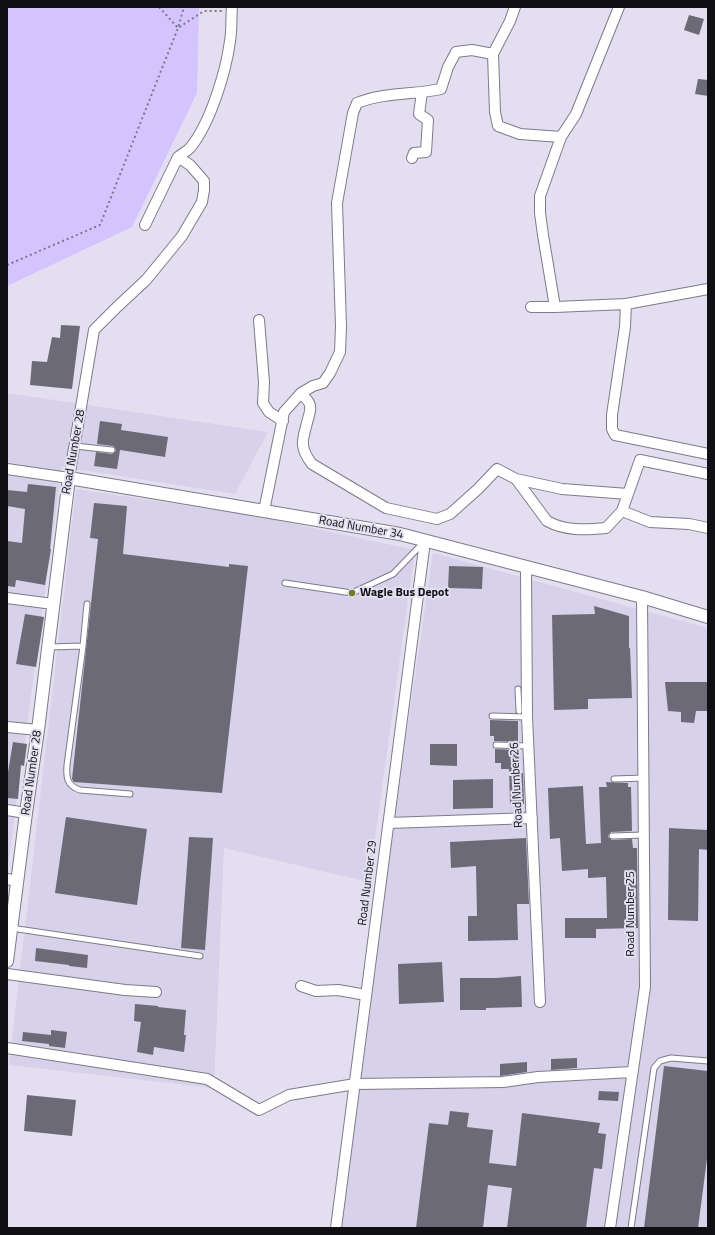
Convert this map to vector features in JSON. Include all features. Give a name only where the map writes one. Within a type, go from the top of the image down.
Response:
[{"type":"street","points":[[515,7],[510,21],[493,54],[495,112],[498,126],[520,134],[561,137]]},
{"type":"street","points":[[555,307],[540,213],[540,196],[561,137],[576,114],[620,7]]},
{"type":"street","points":[[145,225],[178,157],[189,149],[200,132],[214,102],[222,77],[230,42],[232,9]]},
{"type":"street","points":[[264,511],[284,412],[301,393],[313,386],[323,383],[330,373],[340,352],[341,326],[337,202],[353,113],[357,104],[366,100],[408,92],[422,92],[441,89],[448,67],[456,52],[472,50],[493,54]]},
{"type":"street","points":[[412,158],[414,153],[426,152],[428,120],[420,114],[422,92]]},
{"type":"street","name":"Road Number 28","points":[[7,961],[11,928],[12,880],[26,813],[38,730],[69,478],[94,330],[146,280],[182,236],[202,202],[204,181],[190,166],[178,157]]},
{"type":"street","points":[[531,307],[626,304],[708,289]]},
{"type":"street","points":[[626,304],[625,327],[612,415],[612,430],[615,435],[708,454]]},
{"type":"street","points":[[259,320],[264,382],[263,403],[269,412],[283,421]]},
{"type":"street","points":[[301,393],[309,401],[311,407],[302,446],[305,456],[312,464],[386,508],[437,519],[450,514],[478,489],[497,469],[516,479],[562,490],[628,494]]},
{"type":"street","points":[[516,479],[547,521],[554,525],[569,529],[586,530],[606,528],[622,511],[640,460],[708,474]]},
{"type":"street","name":"Road Number 34","points":[[7,469],[69,478],[400,534],[642,597],[708,617]]},
{"type":"street","points":[[622,511],[650,522],[690,524],[708,528]]},
{"type":"street","name":"Road Number 29","points":[[336,1228],[425,541]]},
{"type":"street","name":"Road Number 26","points":[[526,568],[523,714],[529,746],[540,1002]]},
{"type":"street","name":"Road Number 25","points":[[610,1228],[645,988],[642,597]]},
{"type":"street","points":[[7,598],[53,604]]},
{"type":"street","points":[[7,726],[38,730]]},
{"type":"street","points":[[7,810],[26,813]]},
{"type":"street","points":[[389,823],[532,818]]},
{"type":"street","points":[[7,974],[125,990],[156,992]]},
{"type":"street","points":[[300,986],[316,991],[338,990],[366,995]]},
{"type":"street","points":[[7,1048],[207,1079],[259,1110],[289,1096],[355,1084],[503,1082],[538,1077],[632,1072]]},
{"type":"lane","points":[[74,446],[112,450]]},
{"type":"lane","points":[[285,583],[352,593],[393,574],[425,541]]},
{"type":"lane","points":[[87,604],[83,646],[66,765],[67,779],[74,788],[80,790],[130,794]]},
{"type":"lane","points":[[48,647],[83,646]]},
{"type":"lane","points":[[518,689],[523,699]]},
{"type":"lane","points":[[492,716],[523,714]]},
{"type":"lane","points":[[496,745],[529,746]]},
{"type":"lane","points":[[614,779],[644,778]]},
{"type":"lane","points":[[612,836],[644,835]]},
{"type":"lane","points":[[11,928],[200,956]]},
{"type":"lane","points":[[631,1228],[654,1068],[660,1061],[671,1058],[708,1061]]},
{"type":"path","points":[[160,7],[178,28]]},
{"type":"path","points":[[7,265],[100,225],[178,28],[184,7]]},
{"type":"path","points":[[178,28],[204,11],[232,9]]},
{"type":"shaded area","points":[[7,7],[199,7],[197,93],[132,227],[7,286]]},
{"type":"shaded area","points":[[7,393],[268,432],[235,494],[62,467],[7,873]]},
{"type":"shaded area","points":[[76,489],[262,517],[415,550],[369,882],[224,848],[214,1088],[9,1065]]},
{"type":"shaded area","points":[[433,553],[708,628],[708,1228],[334,1228]]},
{"type":"building","points":[[689,15],[704,19],[699,35],[684,30]]},
{"type":"building","points":[[698,79],[708,80],[708,96],[695,94]]},
{"type":"building","points":[[61,325],[80,326],[72,389],[30,385],[32,361],[47,362],[52,337],[60,338]]},
{"type":"building","points":[[100,421],[122,424],[121,430],[168,437],[165,457],[120,450],[117,469],[94,466],[96,452],[112,454],[116,451],[113,446],[97,444]]},
{"type":"building","points":[[28,484],[56,487],[51,549],[45,585],[16,580],[15,587],[7,586],[7,541],[22,543],[25,509],[7,506],[7,490],[27,492]]},
{"type":"building","points":[[94,503],[127,506],[123,554],[229,567],[229,564],[248,566],[222,793],[74,782],[72,779],[98,539],[90,538]]},
{"type":"building","points":[[449,566],[483,567],[482,589],[448,588]]},
{"type":"building","points":[[594,606],[629,616],[632,698],[588,699],[588,709],[554,710],[552,615],[595,614]]},
{"type":"building","points":[[25,614],[44,617],[36,667],[16,664]]},
{"type":"building","points":[[665,682],[708,682],[708,711],[696,711],[694,723],[681,722],[681,712],[668,711]]},
{"type":"building","points":[[490,720],[518,721],[518,742],[494,741],[494,736],[490,736]]},
{"type":"building","points":[[13,742],[27,744],[24,766],[21,765],[18,799],[7,798],[7,778]]},
{"type":"building","points":[[430,744],[457,744],[457,766],[430,765]]},
{"type":"building","points":[[495,749],[519,750],[519,773],[523,773],[524,804],[510,804],[509,769],[501,769],[501,763],[495,763]]},
{"type":"building","points":[[493,779],[493,808],[453,809],[453,780]]},
{"type":"building","points":[[606,782],[628,783],[628,787],[631,787],[632,831],[611,832],[608,837],[612,840],[632,839],[633,848],[637,848],[638,928],[596,929],[596,938],[565,938],[565,918],[607,918],[606,877],[588,878],[588,869],[562,871],[560,838],[550,839],[548,788],[583,786],[586,844],[601,843],[599,787],[607,787]]},
{"type":"building","points":[[66,817],[147,829],[137,905],[55,893]]},
{"type":"building","points":[[669,828],[708,830],[708,850],[699,849],[698,921],[668,920]]},
{"type":"building","points":[[189,837],[213,838],[205,950],[181,948]]},
{"type":"building","points":[[526,838],[529,904],[517,904],[518,940],[468,941],[468,916],[477,916],[476,866],[451,868],[450,842]]},
{"type":"building","points":[[36,948],[88,955],[87,968],[35,961]]},
{"type":"building","points":[[442,962],[444,1002],[399,1004],[398,964]]},
{"type":"building","points":[[521,976],[522,1007],[486,1008],[486,1010],[460,1010],[460,978]]},
{"type":"building","points":[[135,1004],[186,1010],[184,1052],[154,1047],[153,1055],[137,1052],[141,1022],[134,1021]]},
{"type":"building","points":[[51,1030],[67,1032],[65,1048],[49,1046],[49,1044],[22,1041],[23,1032],[51,1035]]},
{"type":"building","points":[[577,1058],[577,1068],[551,1070],[551,1059]]},
{"type":"building","points":[[527,1062],[527,1072],[500,1076],[500,1064]]},
{"type":"building","points":[[664,1066],[708,1071],[708,1151],[698,1228],[644,1228]]},
{"type":"building","points":[[599,1091],[619,1092],[618,1101],[598,1100]]},
{"type":"building","points":[[27,1095],[76,1100],[72,1136],[24,1131]]},
{"type":"building","points":[[450,1111],[469,1113],[467,1127],[493,1130],[489,1163],[516,1166],[522,1113],[600,1123],[598,1133],[606,1134],[602,1169],[594,1168],[586,1228],[507,1228],[512,1188],[488,1185],[483,1228],[416,1228],[429,1123],[448,1125]]},
{"type":"place","name":"Wagle Bus Depot","points":[[352,593]]}]
